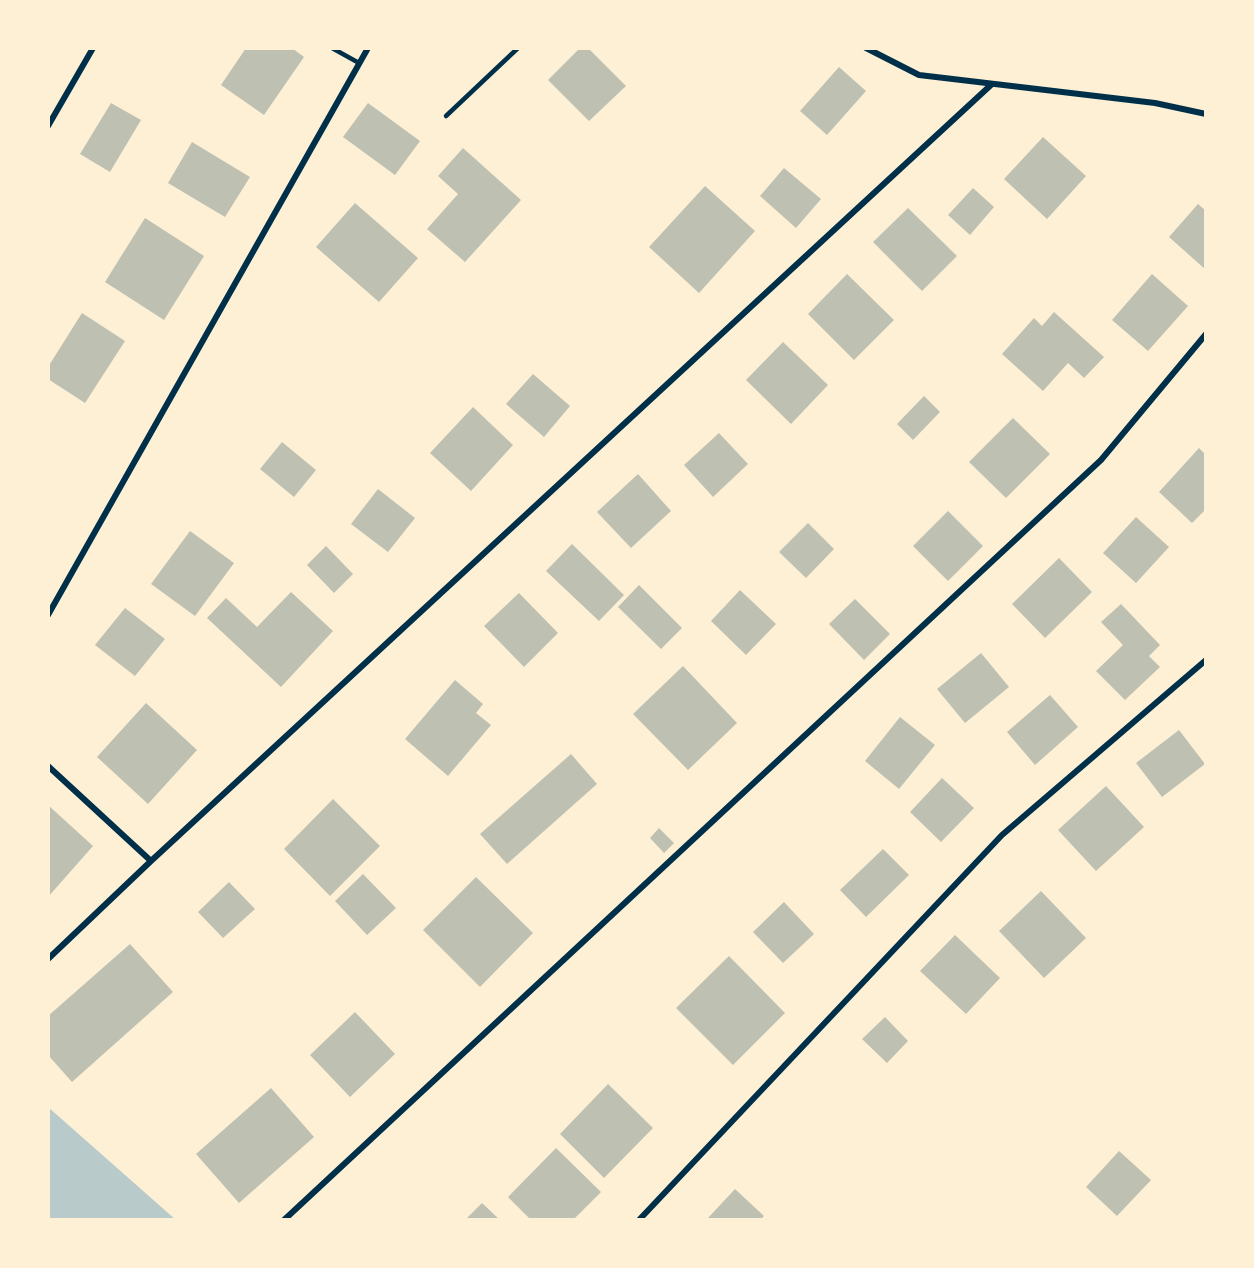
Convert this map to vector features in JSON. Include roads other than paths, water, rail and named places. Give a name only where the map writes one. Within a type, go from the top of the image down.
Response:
[{"type":"street","points":[[48,126],[93,48]]},
{"type":"street","points":[[48,615],[368,48]]},
{"type":"street","points":[[867,48],[919,75],[1155,103],[1206,114]]},
{"type":"street","points":[[48,959],[151,861],[992,84]]},
{"type":"street","points":[[284,1220],[1101,460],[1206,334]]},
{"type":"street","points":[[639,1220],[1002,835],[1206,660]]},
{"type":"street","points":[[48,766],[151,861]]},
{"type":"lane","points":[[332,48],[359,63]]},
{"type":"lane","points":[[446,116],[518,48]]}]
